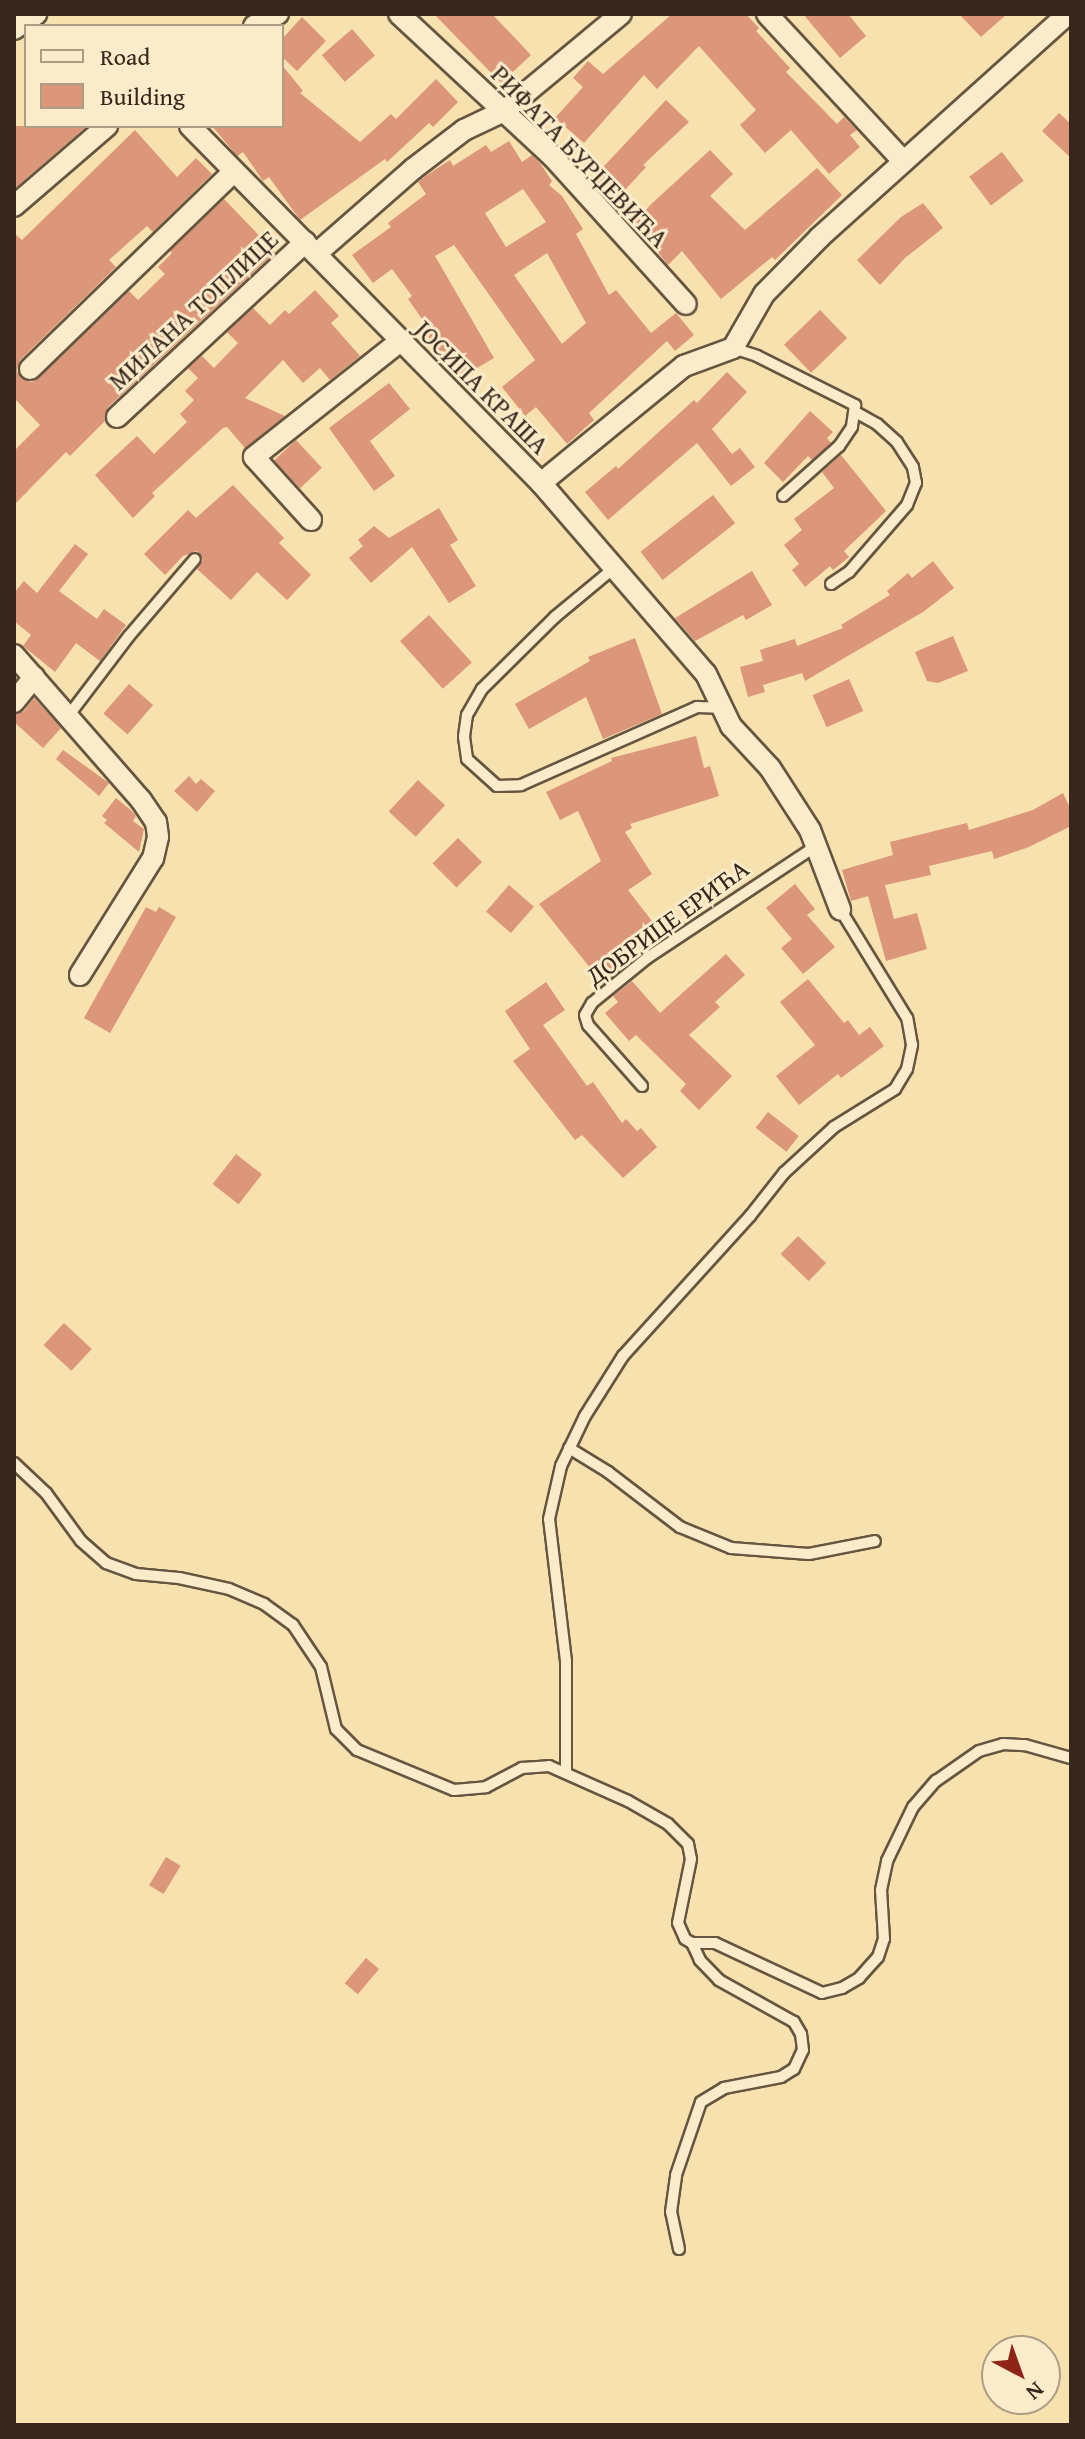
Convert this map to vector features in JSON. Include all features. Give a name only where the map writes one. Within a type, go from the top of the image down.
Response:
[{"type":"street","points":[[14,29],[36,14]]},
{"type":"street","points":[[258,24],[278,14]]},
{"type":"street","name":"РИФАТА БУРЏЕВИЋА","points":[[399,14],[571,176],[686,304]]},
{"type":"street","name":"МИЛАНА ТОПЛИЦЕ","points":[[117,417],[310,248],[464,130],[504,111],[621,14]]},
{"type":"street","points":[[767,14],[903,161]]},
{"type":"street","points":[[733,348],[764,294],[903,161],[1068,14]]},
{"type":"street","points":[[15,203],[105,128]]},
{"type":"street","name":"ЈОСИПА КРАША","points":[[192,128],[232,173],[541,483],[684,366],[733,348]]},
{"type":"street","points":[[30,369],[232,173]]},
{"type":"street","points":[[311,520],[254,457],[399,342]]},
{"type":"street","points":[[541,483],[706,674],[720,708],[738,736],[784,787],[816,846],[840,909]]},
{"type":"street","points":[[14,655],[69,715],[156,822],[158,837],[153,858],[80,975]]},
{"type":"street","points":[[14,702],[34,677]]},
{"type":"lane","points":[[733,348],[850,399],[857,413],[877,424],[897,442],[913,467],[916,483],[907,505],[849,572],[831,584]]},
{"type":"lane","points":[[783,496],[839,446],[857,413]]},
{"type":"lane","points":[[69,715],[129,636],[195,559]]},
{"type":"lane","points":[[614,568],[555,617],[482,689],[467,715],[464,737],[467,759],[497,786],[521,785],[697,707],[720,708]]},
{"type":"lane","name":"ДОБРИЦЕ ЕРИЋА","points":[[642,1086],[588,1025],[585,1015],[592,1003],[660,949],[816,846]]},
{"type":"lane","points":[[566,1773],[566,1661],[549,1519],[554,1484],[569,1448],[602,1386],[623,1356],[812,1144],[895,1089],[911,1058],[911,1031],[907,1018],[840,909]]},
{"type":"lane","points":[[569,1448],[608,1472],[680,1527],[731,1548],[809,1554],[875,1541]]},
{"type":"lane","points":[[14,1463],[46,1493],[92,1553],[120,1570],[192,1580],[229,1589],[264,1604],[293,1625],[321,1667],[336,1729],[357,1750],[454,1790],[486,1787],[512,1771],[535,1765],[566,1773],[628,1801],[681,1834],[688,1844],[691,1859],[678,1923],[685,1939],[692,1943],[715,1943],[822,1993],[842,1988],[859,1978],[878,1957],[884,1939],[881,1890],[887,1861],[913,1807],[936,1781],[979,1751],[1003,1744],[1025,1745],[1071,1758]]},
{"type":"lane","points":[[679,2249],[671,2212],[676,2175],[701,2102],[724,2088],[781,2077],[794,2069],[803,2050],[801,2034],[794,2022],[719,1980],[700,1960],[692,1943]]},
{"type":"building","points":[[434,14],[492,14],[531,55],[501,83]]},
{"type":"building","points":[[672,14],[746,14],[759,28],[756,31],[790,68],[786,72],[837,124],[844,117],[857,130],[850,135],[860,147],[829,174],[791,130],[765,153],[740,125],[756,110],[699,46],[657,89],[644,75],[584,143],[555,118],[583,87],[573,78],[588,61],[603,74]]},
{"type":"building","points":[[803,14],[848,14],[866,36],[840,58]]},
{"type":"building","points":[[959,14],[1007,14],[981,37]]},
{"type":"building","points":[[302,17],[326,41],[297,71],[284,59],[284,37]]},
{"type":"building","points":[[352,29],[375,55],[345,82],[322,55]]},
{"type":"building","points":[[284,67],[303,91],[300,93],[360,142],[391,114],[396,119],[436,79],[458,102],[433,127],[429,123],[387,162],[385,159],[300,220],[269,177],[263,181],[243,152],[237,156],[214,128],[284,128]]},
{"type":"building","points":[[666,100],[689,122],[643,165],[646,167],[614,202],[608,199],[591,180]]},
{"type":"building","points":[[1059,113],[1071,124],[1071,158],[1042,131]]},
{"type":"building","points":[[14,126],[85,128],[14,189]]},
{"type":"building","points":[[135,130],[177,177],[196,158],[212,174],[153,232],[147,226],[109,260],[116,267],[20,360],[17,371],[21,379],[32,382],[39,378],[129,291],[138,300],[165,274],[158,267],[172,253],[170,251],[224,199],[275,252],[108,407],[105,421],[70,456],[66,452],[14,505],[14,451],[40,425],[14,398],[14,233],[22,240]]},
{"type":"building","points":[[509,141],[522,162],[532,155],[540,163],[552,181],[549,185],[562,196],[583,229],[576,234],[609,295],[616,290],[651,333],[676,313],[694,335],[675,351],[667,341],[589,413],[594,420],[567,444],[536,407],[525,416],[502,387],[535,360],[454,245],[435,256],[494,358],[458,379],[444,354],[440,356],[425,331],[429,329],[408,299],[412,296],[392,269],[373,283],[352,255],[391,227],[388,223],[426,194],[418,182],[427,175],[450,160],[453,166],[486,145],[491,152]],"holes":[[[523,189],[546,222],[506,247],[485,213]],[[547,253],[586,323],[562,344],[514,275]]]},
{"type":"building","points":[[710,150],[733,174],[710,196],[745,230],[817,168],[842,195],[775,260],[772,257],[721,299],[682,251],[668,265],[633,221]]},
{"type":"building","points":[[1002,152],[1024,181],[991,205],[969,177]]},
{"type":"building","points":[[923,203],[943,228],[905,258],[880,285],[857,260],[901,217]]},
{"type":"building","points":[[315,290],[339,316],[331,323],[360,356],[330,380],[320,368],[303,383],[283,360],[245,398],[285,416],[245,448],[227,427],[223,428],[152,493],[155,496],[133,518],[95,475],[137,436],[154,454],[187,422],[180,414],[194,400],[185,391],[198,378],[188,368],[202,356],[214,368],[238,343],[227,332],[253,308],[270,325],[285,310],[289,314]]},
{"type":"building","points":[[820,310],[847,338],[811,373],[784,345]]},
{"type":"building","points":[[727,372],[747,392],[712,429],[732,454],[740,448],[755,467],[731,486],[697,443],[608,520],[585,492],[616,466],[618,469],[694,400],[697,403]]},
{"type":"building","points":[[389,383],[410,409],[370,441],[395,476],[374,491],[329,428]]},
{"type":"building","points":[[810,411],[833,432],[827,438],[831,443],[812,460],[808,456],[783,482],[764,463]]},
{"type":"building","points":[[296,440],[322,468],[300,488],[274,460]]},
{"type":"building","points":[[841,455],[886,511],[844,551],[849,557],[833,570],[830,566],[805,587],[792,570],[799,564],[784,545],[802,530],[794,519],[834,488],[822,472]]},
{"type":"building","points":[[233,485],[284,538],[279,543],[311,575],[287,600],[257,572],[231,600],[197,569],[203,560],[197,551],[183,556],[165,575],[144,554],[188,510],[196,518]]},
{"type":"building","points":[[713,495],[735,523],[663,580],[641,552]]},
{"type":"building","points":[[439,508],[458,540],[450,545],[476,586],[449,603],[412,547],[371,583],[349,558],[363,546],[358,540],[374,526],[389,538]]},
{"type":"building","points":[[75,544],[88,554],[59,591],[97,619],[104,609],[126,625],[100,661],[76,643],[55,672],[23,646],[31,635],[14,621],[14,593],[24,581],[37,593]]},
{"type":"building","points":[[933,561],[954,588],[923,612],[805,681],[802,673],[763,685],[765,692],[748,697],[740,667],[763,661],[760,650],[795,639],[797,646],[843,628],[841,625],[890,595],[887,591],[908,573],[912,578]]},
{"type":"building","points":[[752,571],[772,605],[746,620],[743,615],[695,641],[675,618]]},
{"type":"building","points":[[429,615],[472,663],[443,689],[400,641]]},
{"type":"building","points":[[953,636],[968,671],[938,683],[927,681],[915,652]]},
{"type":"building","points":[[635,638],[662,714],[603,739],[586,697],[529,729],[515,704],[590,661],[588,657]]},
{"type":"building","points":[[849,679],[863,711],[827,727],[812,695]]},
{"type":"building","points":[[129,684],[153,705],[128,734],[103,713]]},
{"type":"building","points":[[34,698],[61,728],[43,748],[14,722],[14,715],[24,711]]},
{"type":"building","points":[[696,736],[704,768],[710,766],[719,796],[630,824],[632,828],[625,832],[652,874],[628,890],[655,925],[617,953],[626,964],[603,984],[539,904],[601,861],[578,811],[560,820],[546,792],[612,761],[611,758]]},
{"type":"building","points":[[63,750],[109,783],[99,796],[56,759]]},
{"type":"building","points":[[189,776],[196,784],[201,779],[215,791],[197,812],[174,791]]},
{"type":"building","points":[[418,780],[445,805],[416,837],[389,811]]},
{"type":"building","points":[[1063,793],[1071,810],[1071,826],[1029,847],[994,859],[992,851],[929,866],[931,875],[885,885],[894,919],[917,913],[927,949],[886,961],[868,896],[851,901],[842,870],[893,855],[890,842],[967,823],[969,830],[1033,810]]},
{"type":"building","points":[[116,798],[133,812],[136,816],[133,821],[144,829],[139,852],[104,823],[107,820],[102,816]]},
{"type":"building","points":[[458,838],[482,862],[457,887],[433,863]]},
{"type":"building","points":[[795,884],[815,909],[807,915],[835,947],[803,974],[781,948],[792,939],[766,908]]},
{"type":"building","points":[[509,885],[534,907],[511,933],[486,911]]},
{"type":"building","points":[[146,907],[156,912],[159,907],[176,917],[110,1033],[84,1018]]},
{"type":"building","points":[[726,954],[745,975],[715,1002],[720,1007],[689,1035],[732,1076],[699,1110],[680,1091],[686,1084],[636,1035],[629,1041],[605,1013],[618,1002],[613,996],[632,981],[660,1013]]},
{"type":"building","points":[[808,979],[844,1023],[848,1020],[859,1035],[870,1027],[884,1046],[841,1078],[838,1074],[799,1105],[776,1076],[815,1045],[780,1002]]},
{"type":"building","points":[[546,982],[565,1010],[543,1025],[587,1086],[593,1082],[622,1123],[626,1119],[637,1131],[641,1128],[657,1147],[623,1178],[582,1135],[575,1140],[513,1061],[530,1049],[505,1011]]},
{"type":"building","points":[[768,1112],[799,1136],[786,1152],[756,1128]]},
{"type":"building","points":[[236,1154],[262,1174],[239,1204],[213,1184]]},
{"type":"building","points":[[798,1236],[826,1263],[809,1281],[781,1254]]},
{"type":"building","points":[[64,1323],[92,1349],[71,1371],[44,1345]]},
{"type":"building","points":[[166,1857],[181,1866],[164,1894],[149,1885]]},
{"type":"building","points":[[366,1958],[379,1969],[358,1994],[345,1983]]}]
